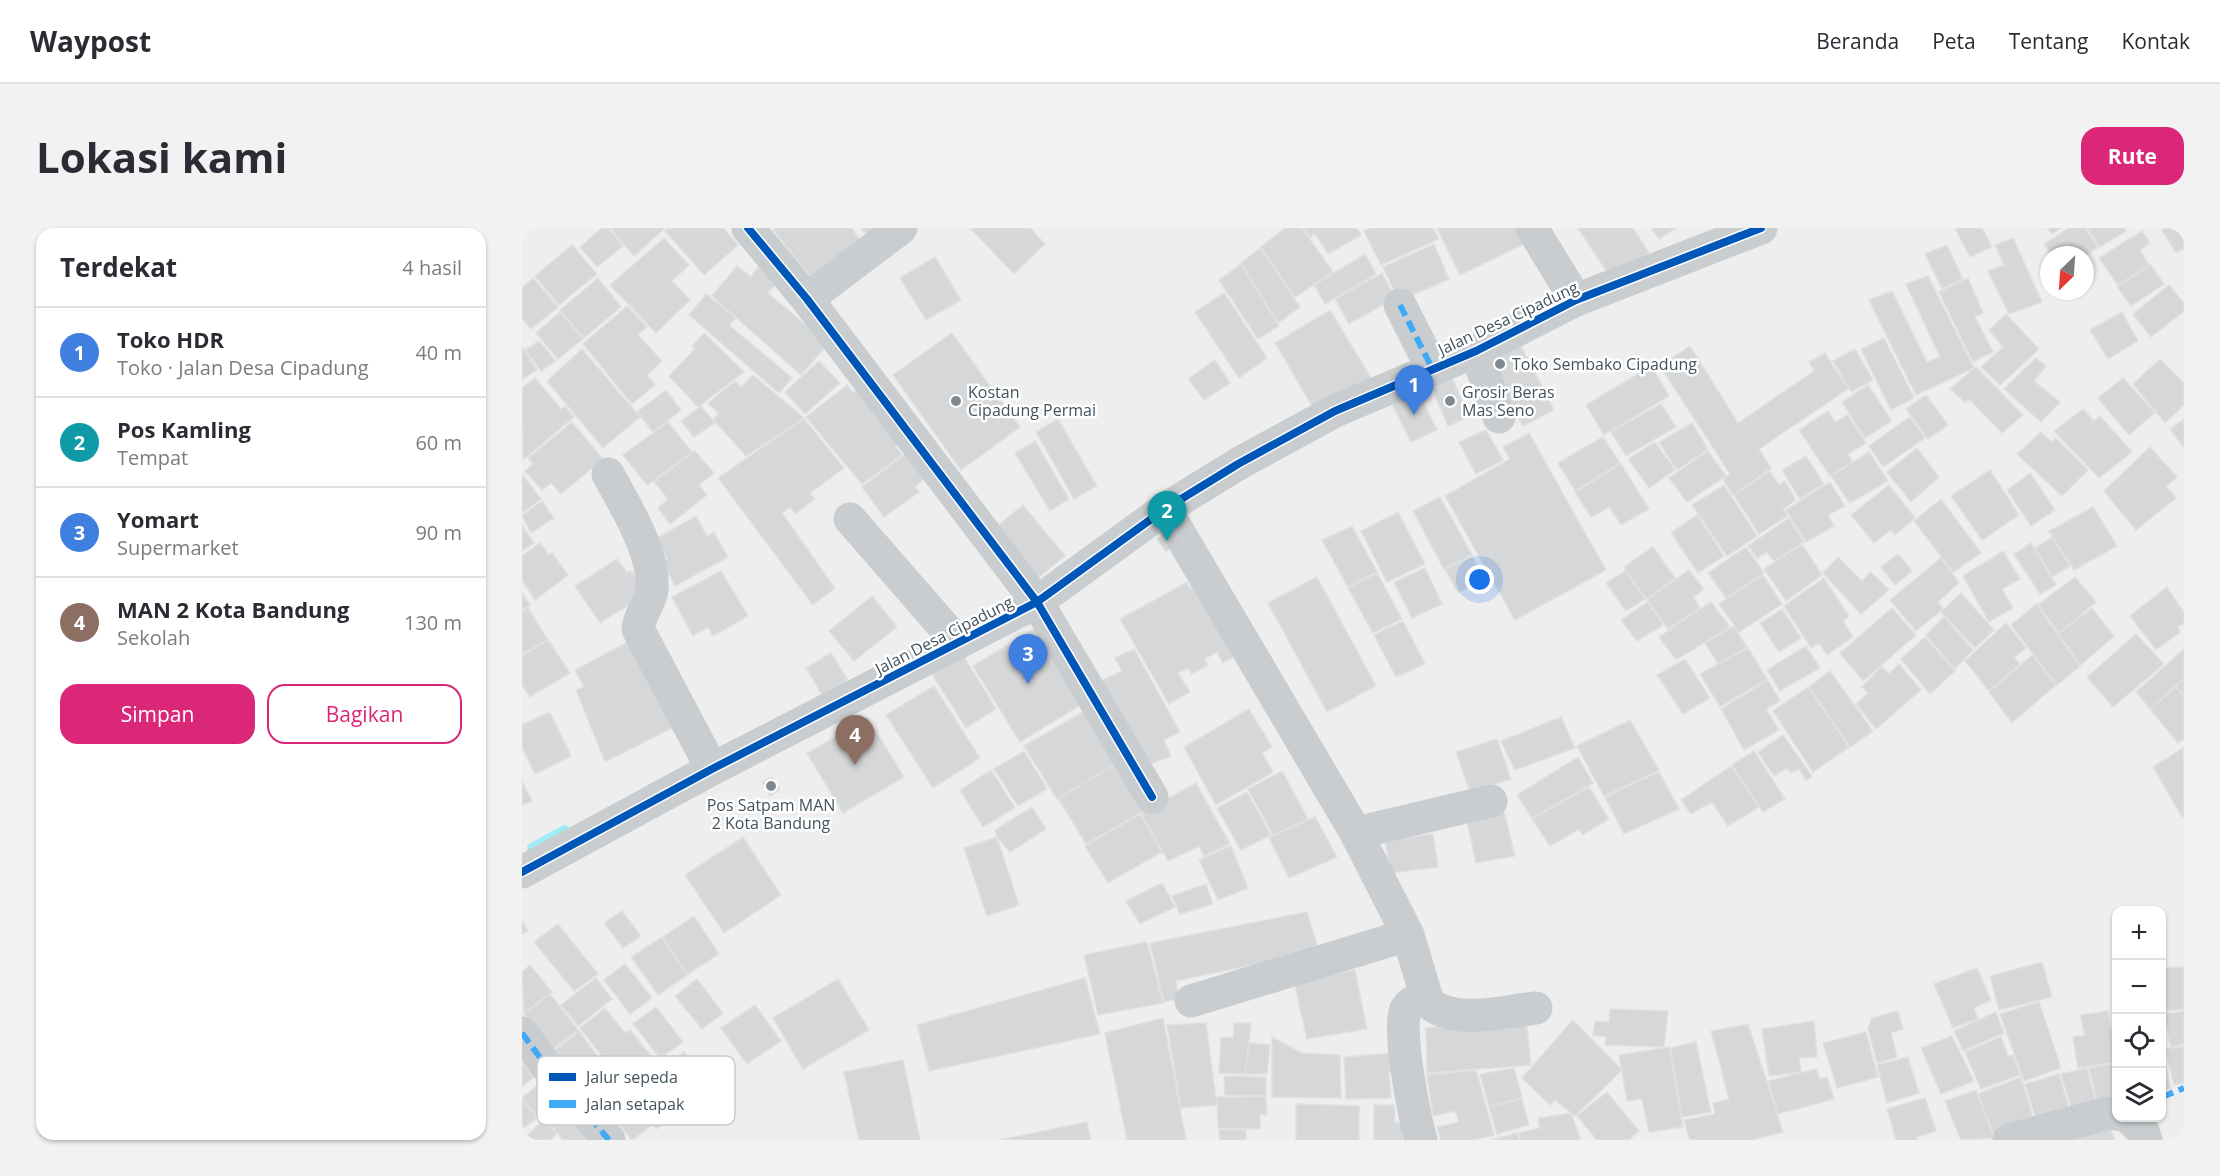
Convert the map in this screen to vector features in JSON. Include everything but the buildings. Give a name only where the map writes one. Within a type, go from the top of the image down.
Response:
[{"type":"street","points":[[748,228],[807,299],[1037,602],[1152,797]]},
{"type":"street","points":[[807,299],[901,228]]},
{"type":"street","points":[[1532,228],[1576,300]]},
{"type":"street","name":"Jalan Desa Cipadung","points":[[522,872],[712,769],[1037,602],[1164,509],[1238,464],[1335,411],[1476,351],[1576,300],[1761,228]]},
{"type":"street","points":[[1400,305],[1432,368]]},
{"type":"street","points":[[1476,351],[1499,417]]},
{"type":"street","points":[[608,474],[639,532],[652,578],[652,592],[638,629],[712,769]]},
{"type":"street","points":[[1164,509],[1356,833],[1408,935],[1426,997],[1433,1007],[1463,1014],[1536,1008]]},
{"type":"street","points":[[850,519],[958,643]]},
{"type":"street","points":[[1356,833],[1491,801]]},
{"type":"street","points":[[1191,1001],[1408,935]]},
{"type":"street","points":[[1421,1140],[1407,1072],[1402,1022],[1405,1010],[1410,1003],[1426,997]]},
{"type":"street","points":[[522,1033],[539,1056]]},
{"type":"street","points":[[2009,1140],[2112,1114]]},
{"type":"street","points":[[2136,1122],[2146,1140]]},
{"type":"street","points":[[596,1125],[609,1140]]},
{"type":"waterway","points":[[532,848],[565,830]]},
{"type":"marked path","points":[[1400,305],[1432,368]]},
{"type":"marked path","points":[[522,1033],[539,1056]]},
{"type":"marked path","points":[[2166,1095],[2184,1088]]},
{"type":"marked path","points":[[596,1125],[609,1140]]},
{"type":"cycle path","points":[[748,228],[807,299],[1037,602],[1152,797]]},
{"type":"cycle path","points":[[522,872],[712,769],[1037,602],[1165,509],[1238,464],[1335,411],[1476,351],[1576,300],[1761,228]]},
{"type":"place","name":"Toko Sembako Cipadung","points":[[1500,364]]},
{"type":"place","name":"Kostan Cipadung Permai","points":[[956,401]]},
{"type":"place","name":"Grosir Beras Mas Seno","points":[[1450,401]]},
{"type":"place","name":"Toko HDR","points":[[1414,415]]},
{"type":"place","name":"Pos Kamling","points":[[1167,541]]},
{"type":"place","name":"Yomart","points":[[1028,684]]},
{"type":"place","name":"MAN 2 Kota Bandung","points":[[855,765]]},
{"type":"place","name":"Pos Satpam MAN 2 Kota Bandung","points":[[771,786]]}]
